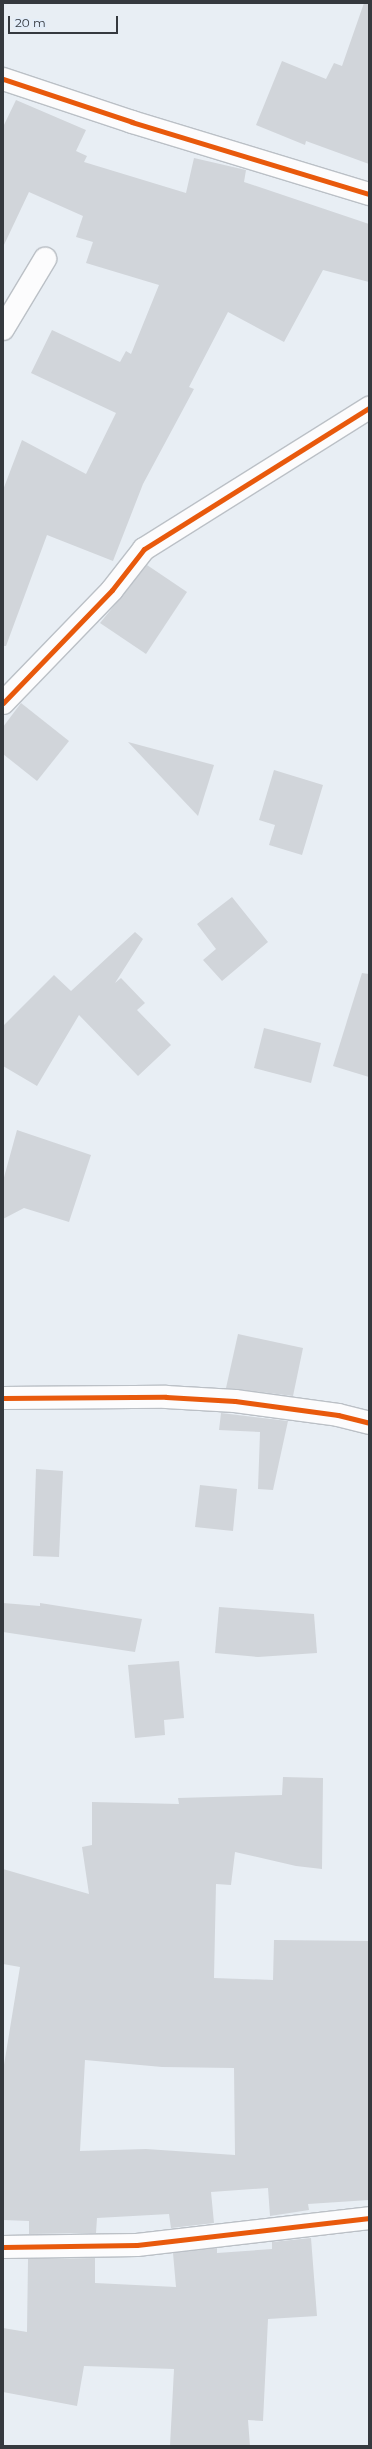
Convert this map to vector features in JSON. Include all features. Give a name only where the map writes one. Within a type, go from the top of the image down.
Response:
[{"type":"street","points":[[3,79],[132,122],[369,194]]},
{"type":"street","points":[[3,329],[45,259]]},
{"type":"street","points":[[3,703],[112,590],[144,549],[369,408]]},
{"type":"street","points":[[3,1398],[166,1397],[235,1402],[338,1415],[369,1423]]},
{"type":"street","points":[[3,2247],[137,2245],[369,2218]]},
{"type":"building","points":[[364,3],[369,3],[369,164],[306,141],[305,145],[256,125],[282,61],[326,79],[334,63],[342,66]]},
{"type":"building","points":[[16,100],[86,130],[76,151],[87,156],[84,162],[186,193],[194,158],[246,170],[244,182],[369,224],[369,282],[323,270],[284,342],[228,312],[189,387],[194,389],[143,484],[113,561],[47,535],[6,646],[3,646],[3,490],[22,440],[86,474],[116,413],[31,373],[52,330],[120,362],[126,351],[131,354],[159,285],[86,263],[93,242],[76,237],[83,216],[29,192],[3,247],[3,127]]},
{"type":"building","points":[[147,565],[187,592],[146,654],[100,623]]},
{"type":"building","points":[[21,703],[69,741],[37,781],[3,754],[3,727]]},
{"type":"building","points":[[128,742],[214,765],[198,816]]},
{"type":"building","points":[[274,770],[323,785],[302,855],[269,845],[275,825],[259,820]]},
{"type":"building","points":[[232,897],[268,942],[222,981],[203,960],[216,949],[197,924]]},
{"type":"building","points":[[135,932],[143,939],[115,983],[121,978],[145,1003],[137,1010],[171,1045],[138,1076],[79,1015],[37,1086],[3,1066],[3,1026],[54,975],[71,991]]},
{"type":"building","points":[[362,973],[369,974],[369,1077],[333,1066]]},
{"type":"building","points":[[264,1028],[321,1043],[311,1083],[254,1068]]},
{"type":"building","points":[[17,1130],[91,1155],[69,1222],[24,1208],[3,1219],[3,1181]]},
{"type":"building","points":[[238,1334],[303,1348],[293,1396],[226,1388]]},
{"type":"building","points":[[221,1413],[288,1421],[273,1490],[258,1489],[260,1432],[219,1430]]},
{"type":"building","points":[[36,1469],[63,1471],[59,1557],[33,1556]]},
{"type":"building","points":[[200,1485],[237,1489],[233,1531],[195,1527]]},
{"type":"building","points":[[3,1603],[40,1606],[40,1603],[142,1619],[135,1652],[3,1632]]},
{"type":"building","points":[[219,1607],[314,1614],[317,1653],[258,1657],[215,1653]]},
{"type":"building","points":[[179,1661],[184,1718],[164,1720],[165,1735],[135,1738],[128,1665]]},
{"type":"building","points":[[283,1777],[323,1778],[322,1869],[296,1866],[235,1852],[231,1885],[216,1884],[214,1978],[273,1980],[274,1940],[369,1941],[369,2200],[308,2204],[309,2210],[270,2216],[268,2188],[211,2192],[214,2223],[171,2228],[169,2214],[97,2218],[96,2233],[29,2234],[29,2221],[3,2220],[3,2071],[20,1967],[3,1964],[3,1869],[89,1894],[82,1847],[92,1845],[92,1802],[179,1804],[178,1798],[282,1795]],"holes":[[[85,2060],[162,2067],[234,2068],[235,2155],[146,2149],[80,2151]]]},
{"type":"building","points":[[311,2238],[317,2316],[268,2319],[263,2421],[248,2420],[250,2446],[170,2446],[174,2369],[84,2366],[77,2406],[3,2392],[3,2328],[27,2332],[28,2259],[95,2258],[95,2283],[176,2287],[173,2253],[217,2248],[217,2253],[272,2249],[272,2242]]},
{"type":"cycle path","points":[[3,79],[132,122],[369,194]]},
{"type":"cycle path","points":[[3,703],[112,590],[144,549],[369,408]]},
{"type":"cycle path","points":[[3,1398],[166,1397],[235,1401],[338,1415],[369,1423]]},
{"type":"cycle path","points":[[3,2247],[137,2245],[369,2218]]}]
